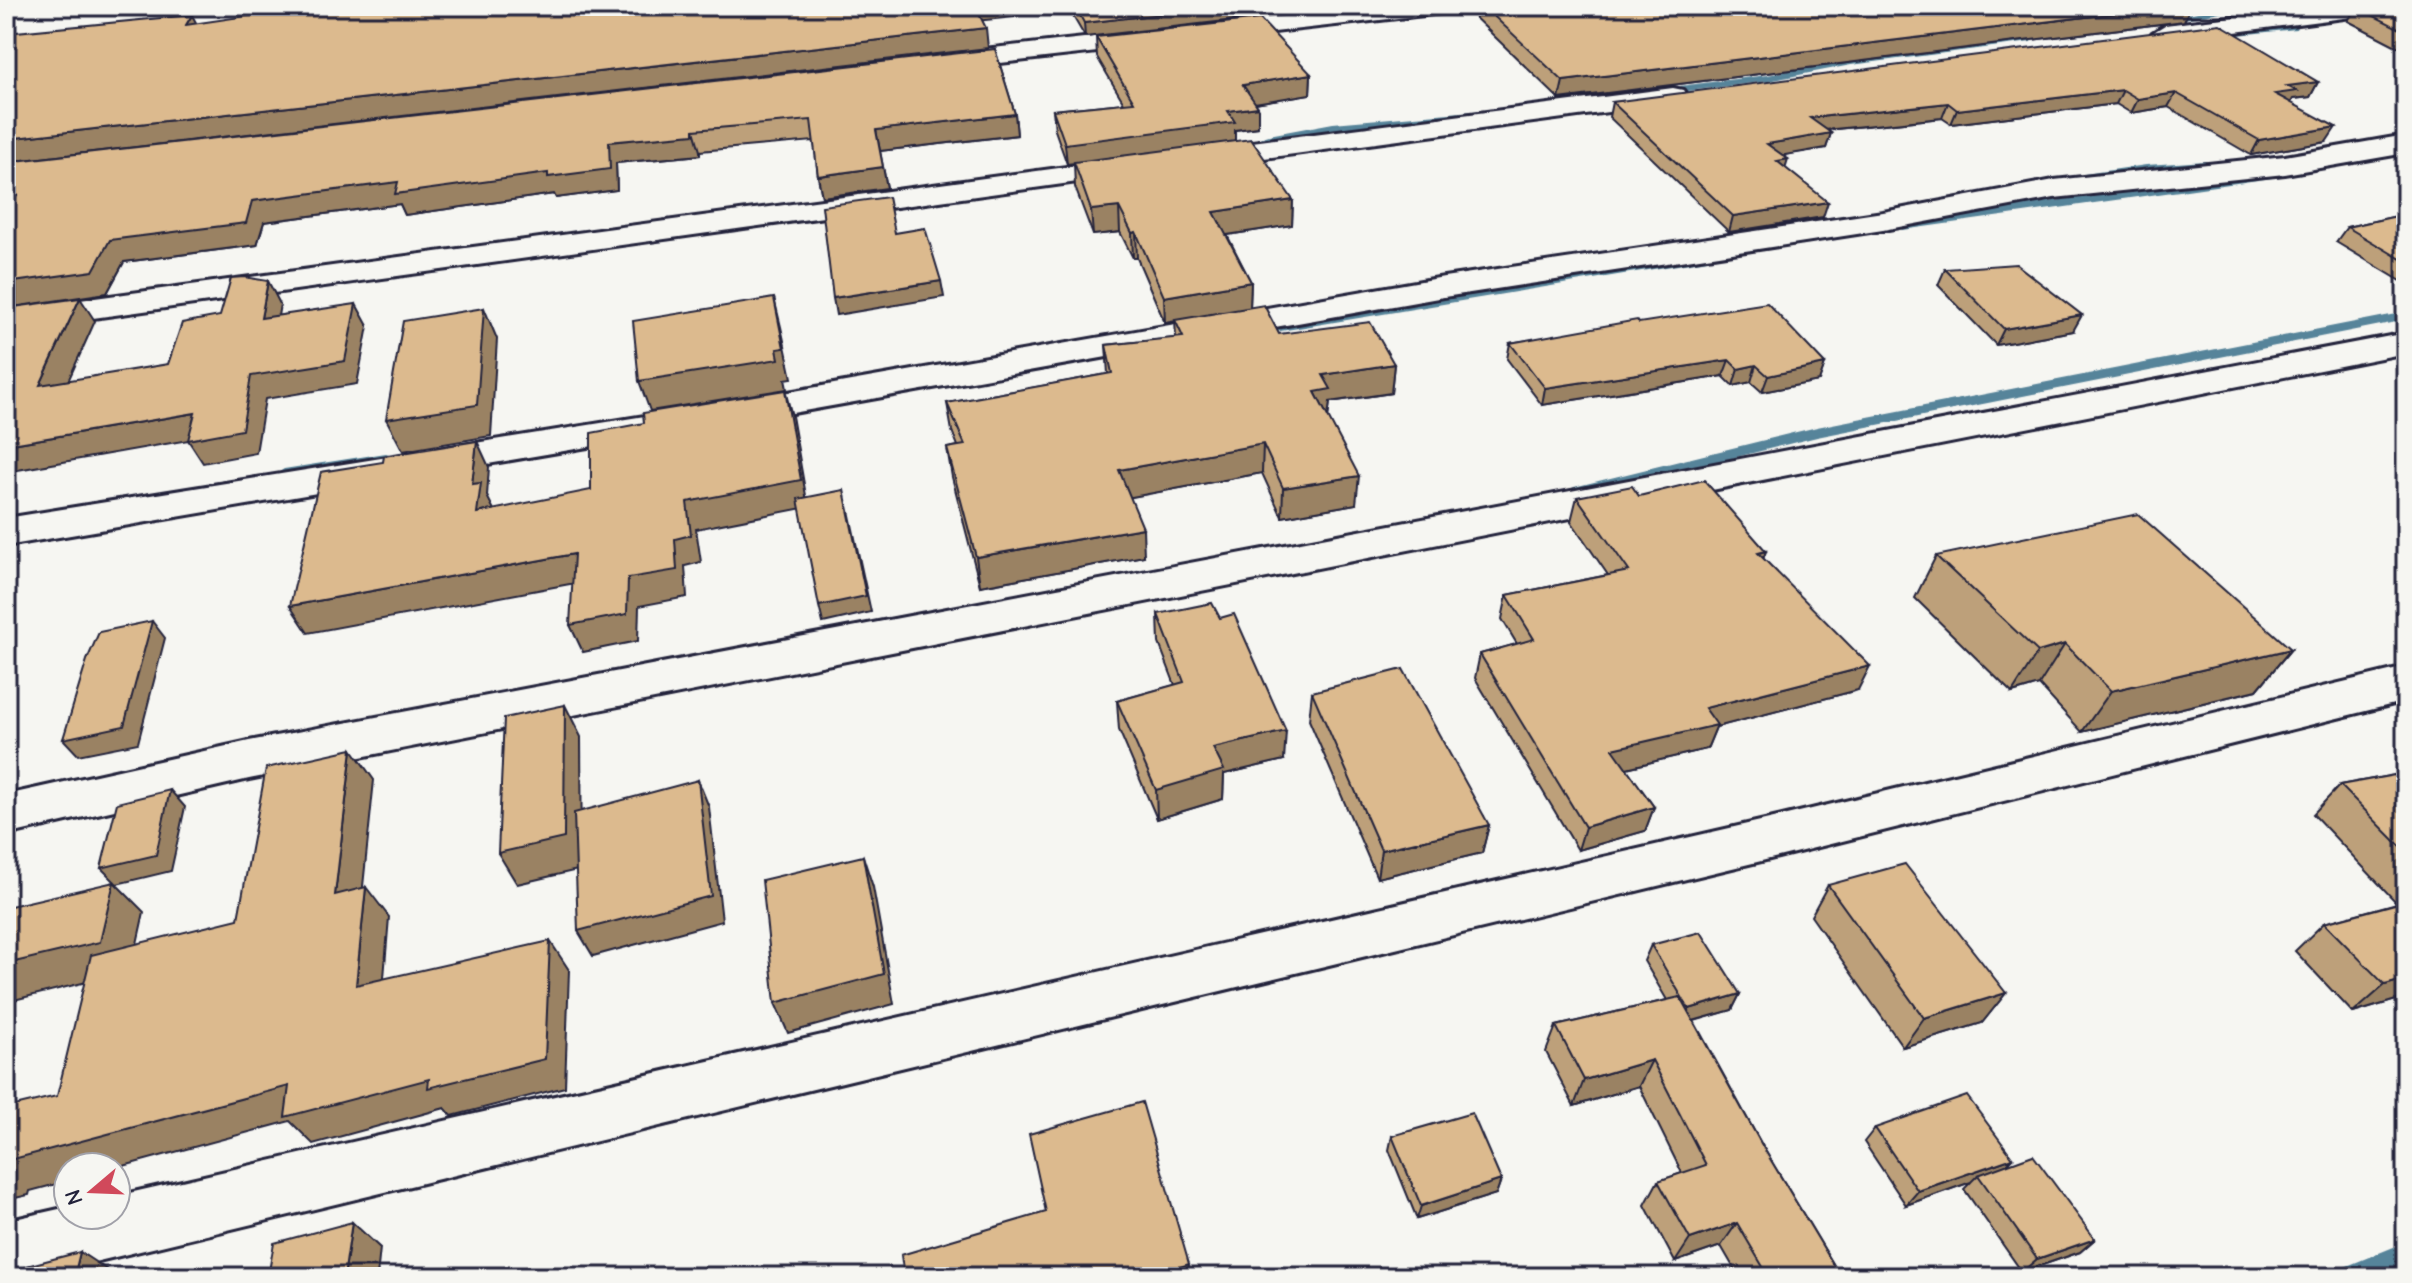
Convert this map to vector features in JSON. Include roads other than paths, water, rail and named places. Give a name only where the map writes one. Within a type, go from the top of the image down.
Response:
[{"type":"street","points":[[916,64],[1442,6]]},
{"type":"street","points":[[2133,37],[2383,6]]},
{"type":"street","points":[[6,320],[1695,93]]},
{"type":"street","points":[[6,532],[686,420],[1444,287],[1883,221],[2054,189],[2285,165],[2406,144]]},
{"type":"street","points":[[6,815],[280,754],[2406,343]]},
{"type":"street","points":[[6,1252],[1778,837],[2406,684]]},
{"type":"waterway","points":[[2163,20],[2245,6]]},
{"type":"waterway","points":[[2209,35],[2292,27]]},
{"type":"waterway","points":[[1656,92],[1768,78],[1851,62],[2027,40]]},
{"type":"waterway","points":[[1237,147],[1333,127],[1496,112]]},
{"type":"waterway","points":[[2084,178],[2206,165]]},
{"type":"waterway","points":[[1902,226],[2297,171]]},
{"type":"waterway","points":[[1251,332],[1703,257]]},
{"type":"waterway","points":[[1574,492],[1817,432],[2406,316]]},
{"type":"waterway","points":[[284,474],[386,458]]},
{"type":"waterway","points":[[2351,1277],[2406,1255]]}]
